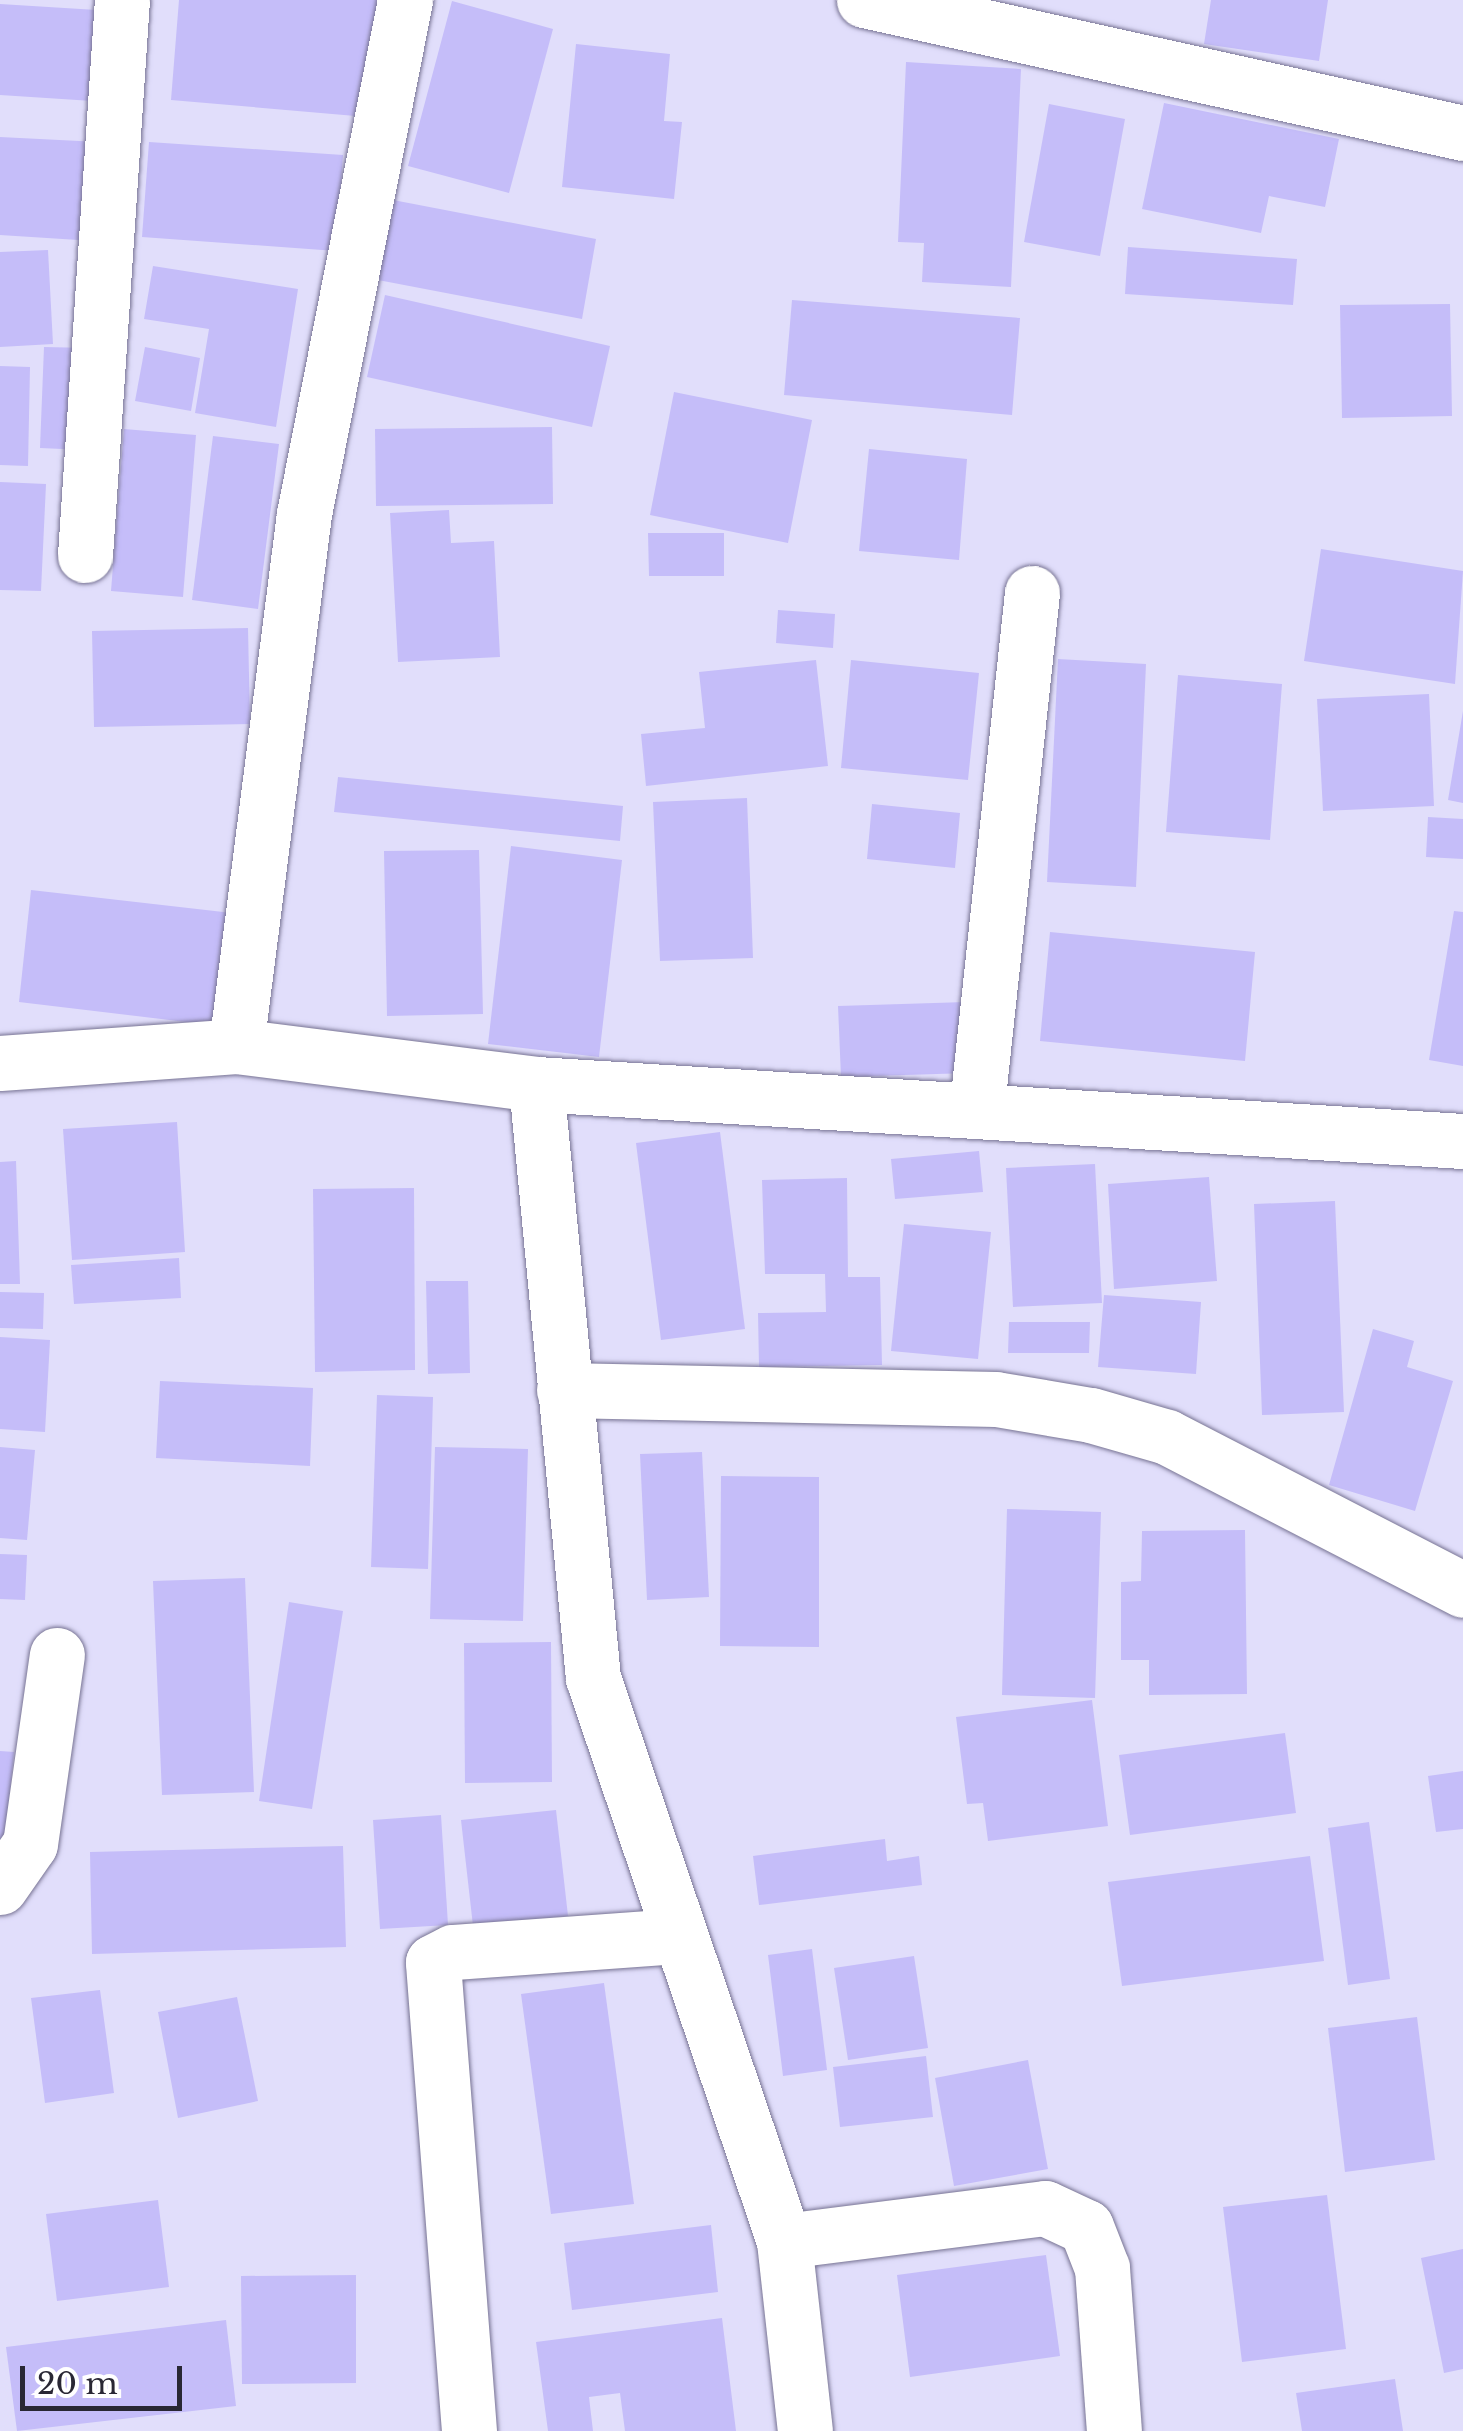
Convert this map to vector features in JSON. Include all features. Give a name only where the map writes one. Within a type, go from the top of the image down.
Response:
[{"type":"street","points":[[85,556],[122,0]]},
{"type":"street","points":[[236,1046],[304,514],[405,0]]},
{"type":"street","points":[[864,0],[1463,133]]},
{"type":"street","points":[[977,1105],[1032,593]]},
{"type":"street","points":[[0,1062],[236,1046],[536,1084],[977,1105],[1463,1141]]},
{"type":"street","points":[[536,1084],[593,1678],[676,1936],[784,2241],[805,2431]]},
{"type":"street","points":[[564,1390],[996,1399],[1092,1414],[1167,1437],[1463,1590]]},
{"type":"street","points":[[0,1886],[30,1844],[58,1655]]},
{"type":"street","points":[[469,2431],[432,1962],[453,1952],[676,1936]]},
{"type":"street","points":[[784,2241],[1045,2208],[1086,2227],[1102,2268],[1114,2431]]},
{"type":"building","points":[[179,0],[377,0],[367,117],[171,100]]},
{"type":"building","points":[[1211,0],[1328,0],[1319,61],[1204,44]]},
{"type":"building","points":[[452,1],[553,29],[509,193],[408,166]]},
{"type":"building","points":[[0,4],[113,11],[108,102],[0,95]]},
{"type":"building","points":[[576,44],[670,54],[664,121],[682,122],[674,199],[562,187]]},
{"type":"building","points":[[906,62],[1021,69],[1011,287],[922,282],[924,243],[898,242]]},
{"type":"building","points":[[1164,103],[1339,139],[1325,207],[1269,196],[1261,233],[1142,209]]},
{"type":"building","points":[[1049,104],[1125,119],[1100,256],[1024,242]]},
{"type":"building","points":[[0,137],[99,142],[94,241],[0,235]]},
{"type":"building","points":[[149,142],[343,155],[336,251],[142,237]]},
{"type":"building","points":[[393,200],[596,239],[582,319],[378,280]]},
{"type":"building","points":[[1128,247],[1297,259],[1293,305],[1125,294]]},
{"type":"building","points":[[48,250],[53,344],[0,347],[0,252]]},
{"type":"building","points":[[153,266],[298,289],[276,427],[195,413],[209,329],[144,319]]},
{"type":"building","points":[[385,295],[610,346],[592,427],[367,377]]},
{"type":"building","points":[[792,300],[1020,318],[1012,415],[784,395]]},
{"type":"building","points":[[1450,304],[1452,416],[1342,418],[1340,305]]},
{"type":"building","points":[[44,347],[89,348],[85,450],[40,448]]},
{"type":"building","points":[[145,347],[200,358],[191,411],[135,401]]},
{"type":"building","points":[[0,366],[30,367],[28,466],[0,465]]},
{"type":"building","points":[[674,392],[812,420],[788,543],[650,515]]},
{"type":"building","points":[[552,427],[553,504],[376,506],[375,429]]},
{"type":"building","points":[[124,429],[196,435],[183,597],[111,591]]},
{"type":"building","points":[[213,436],[279,444],[258,609],[192,600]]},
{"type":"building","points":[[869,449],[967,459],[959,560],[859,551]]},
{"type":"building","points":[[0,482],[46,484],[41,591],[0,590]]},
{"type":"building","points":[[449,510],[451,543],[494,541],[500,657],[398,662],[390,513]]},
{"type":"building","points":[[648,533],[724,533],[724,576],[649,576]]},
{"type":"building","points":[[1321,549],[1463,571],[1455,684],[1304,661]]},
{"type":"building","points":[[778,610],[835,614],[833,648],[776,643]]},
{"type":"building","points":[[248,628],[250,724],[94,727],[92,631]]},
{"type":"building","points":[[1058,659],[1146,664],[1136,887],[1047,882]]},
{"type":"building","points":[[816,660],[828,766],[646,786],[641,734],[705,728],[699,672]]},
{"type":"building","points":[[851,660],[979,673],[968,780],[841,768]]},
{"type":"building","points":[[1178,675],[1282,684],[1270,840],[1166,832]]},
{"type":"building","points":[[1429,694],[1434,806],[1323,811],[1317,699]]},
{"type":"building","points":[[1463,711],[1463,803],[1448,800]]},
{"type":"building","points":[[338,777],[623,806],[620,841],[334,812]]},
{"type":"building","points":[[747,798],[753,958],[660,961],[653,802]]},
{"type":"building","points":[[872,804],[960,813],[955,868],[867,859]]},
{"type":"building","points":[[1428,817],[1463,819],[1463,859],[1426,857]]},
{"type":"building","points":[[511,846],[622,860],[599,1057],[488,1044]]},
{"type":"building","points":[[479,850],[483,1014],[387,1016],[384,851]]},
{"type":"building","points":[[31,890],[232,913],[220,1026],[19,1002]]},
{"type":"building","points":[[1454,911],[1463,912],[1463,1066],[1429,1060]]},
{"type":"building","points":[[1050,932],[1255,952],[1245,1061],[1040,1041]]},
{"type":"building","points":[[966,1002],[969,1073],[841,1077],[838,1006]]},
{"type":"building","points":[[177,1122],[185,1252],[72,1260],[63,1129]]},
{"type":"building","points":[[720,1132],[745,1329],[661,1340],[636,1143]]},
{"type":"building","points":[[979,1151],[983,1192],[895,1199],[891,1159]]},
{"type":"building","points":[[16,1161],[20,1284],[0,1284],[0,1162]]},
{"type":"building","points":[[1095,1164],[1102,1303],[1013,1307],[1006,1168]]},
{"type":"building","points":[[1209,1177],[1217,1281],[1114,1289],[1108,1184]]},
{"type":"building","points":[[847,1178],[848,1277],[880,1277],[882,1365],[759,1367],[758,1313],[826,1312],[825,1274],[765,1274],[762,1180]]},
{"type":"building","points":[[414,1188],[415,1370],[315,1372],[313,1189]]},
{"type":"building","points":[[1335,1201],[1344,1412],[1262,1415],[1254,1204]]},
{"type":"building","points":[[904,1224],[991,1232],[978,1359],[891,1351]]},
{"type":"building","points":[[179,1258],[181,1298],[74,1304],[71,1265]]},
{"type":"building","points":[[426,1281],[468,1281],[470,1373],[428,1374]]},
{"type":"building","points":[[0,1292],[44,1293],[43,1329],[0,1328]]},
{"type":"building","points":[[1104,1295],[1201,1302],[1196,1374],[1098,1367]]},
{"type":"building","points":[[1009,1322],[1090,1322],[1089,1353],[1008,1353]]},
{"type":"building","points":[[1373,1329],[1414,1341],[1407,1367],[1453,1381],[1415,1511],[1329,1485]]},
{"type":"building","points":[[0,1337],[50,1340],[45,1432],[0,1429]]},
{"type":"building","points":[[160,1381],[313,1388],[310,1466],[156,1458]]},
{"type":"building","points":[[377,1395],[433,1397],[428,1569],[371,1567]]},
{"type":"building","points":[[0,1447],[35,1450],[27,1540],[0,1538]]},
{"type":"building","points":[[435,1447],[528,1449],[523,1621],[430,1619]]},
{"type":"building","points":[[702,1452],[709,1597],[647,1600],[640,1454]]},
{"type":"building","points":[[721,1476],[819,1477],[819,1647],[720,1646]]},
{"type":"building","points":[[1007,1509],[1101,1512],[1095,1698],[1002,1695]]},
{"type":"building","points":[[1245,1530],[1247,1694],[1149,1695],[1149,1660],[1121,1660],[1121,1582],[1141,1581],[1142,1531]]},
{"type":"building","points":[[0,1554],[27,1555],[25,1600],[0,1599]]},
{"type":"building","points":[[245,1578],[254,1792],[162,1795],[153,1581]]},
{"type":"building","points":[[289,1602],[343,1611],[312,1809],[259,1801]]},
{"type":"building","points":[[551,1642],[552,1782],[465,1783],[464,1643]]},
{"type":"building","points":[[1092,1700],[1108,1826],[988,1841],[983,1803],[967,1804],[956,1717]]},
{"type":"building","points":[[1285,1733],[1296,1813],[1130,1835],[1119,1755]]},
{"type":"building","points":[[0,1751],[14,1752],[4,1848],[0,1848]]},
{"type":"building","points":[[1463,1771],[1463,1829],[1436,1832],[1428,1776]]},
{"type":"building","points":[[556,1810],[568,1916],[473,1926],[461,1820]]},
{"type":"building","points":[[441,1815],[448,1925],[380,1929],[373,1820]]},
{"type":"building","points":[[1369,1822],[1390,1979],[1348,1985],[1328,1828]]},
{"type":"building","points":[[885,1839],[887,1861],[919,1856],[922,1885],[759,1905],[753,1856]]},
{"type":"building","points":[[343,1846],[346,1947],[92,1954],[90,1852]]},
{"type":"building","points":[[1310,1856],[1324,1961],[1122,1986],[1108,1882]]},
{"type":"building","points":[[812,1949],[827,2070],[783,2076],[768,1955]]},
{"type":"building","points":[[914,1956],[928,2048],[848,2060],[834,1968]]},
{"type":"building","points":[[604,1983],[634,2204],[551,2214],[521,1994]]},
{"type":"building","points":[[100,1990],[114,2093],[45,2103],[31,1998]]},
{"type":"building","points":[[237,1997],[258,2101],[178,2118],[158,2012]]},
{"type":"building","points":[[1417,2017],[1435,2160],[1345,2172],[1328,2028]]},
{"type":"building","points":[[926,2056],[933,2117],[840,2127],[833,2067]]},
{"type":"building","points":[[1028,2060],[1048,2169],[954,2186],[935,2078]]},
{"type":"building","points":[[1327,2195],[1346,2349],[1242,2362],[1223,2207]]},
{"type":"building","points":[[158,2200],[169,2287],[57,2301],[46,2214]]},
{"type":"building","points":[[711,2225],[718,2292],[572,2310],[564,2243]]},
{"type":"building","points":[[1463,2249],[1463,2369],[1444,2373],[1421,2258]]},
{"type":"building","points":[[1046,2255],[1060,2356],[910,2377],[897,2275]]},
{"type":"building","points":[[356,2275],[356,2383],[242,2384],[241,2276]]},
{"type":"building","points":[[722,2318],[736,2431],[625,2431],[620,2393],[589,2397],[593,2431],[548,2431],[536,2342]]},
{"type":"building","points":[[226,2320],[236,2406],[17,2431],[6,2347]]},
{"type":"building","points":[[1395,2379],[1403,2431],[1302,2431],[1296,2393]]}]
